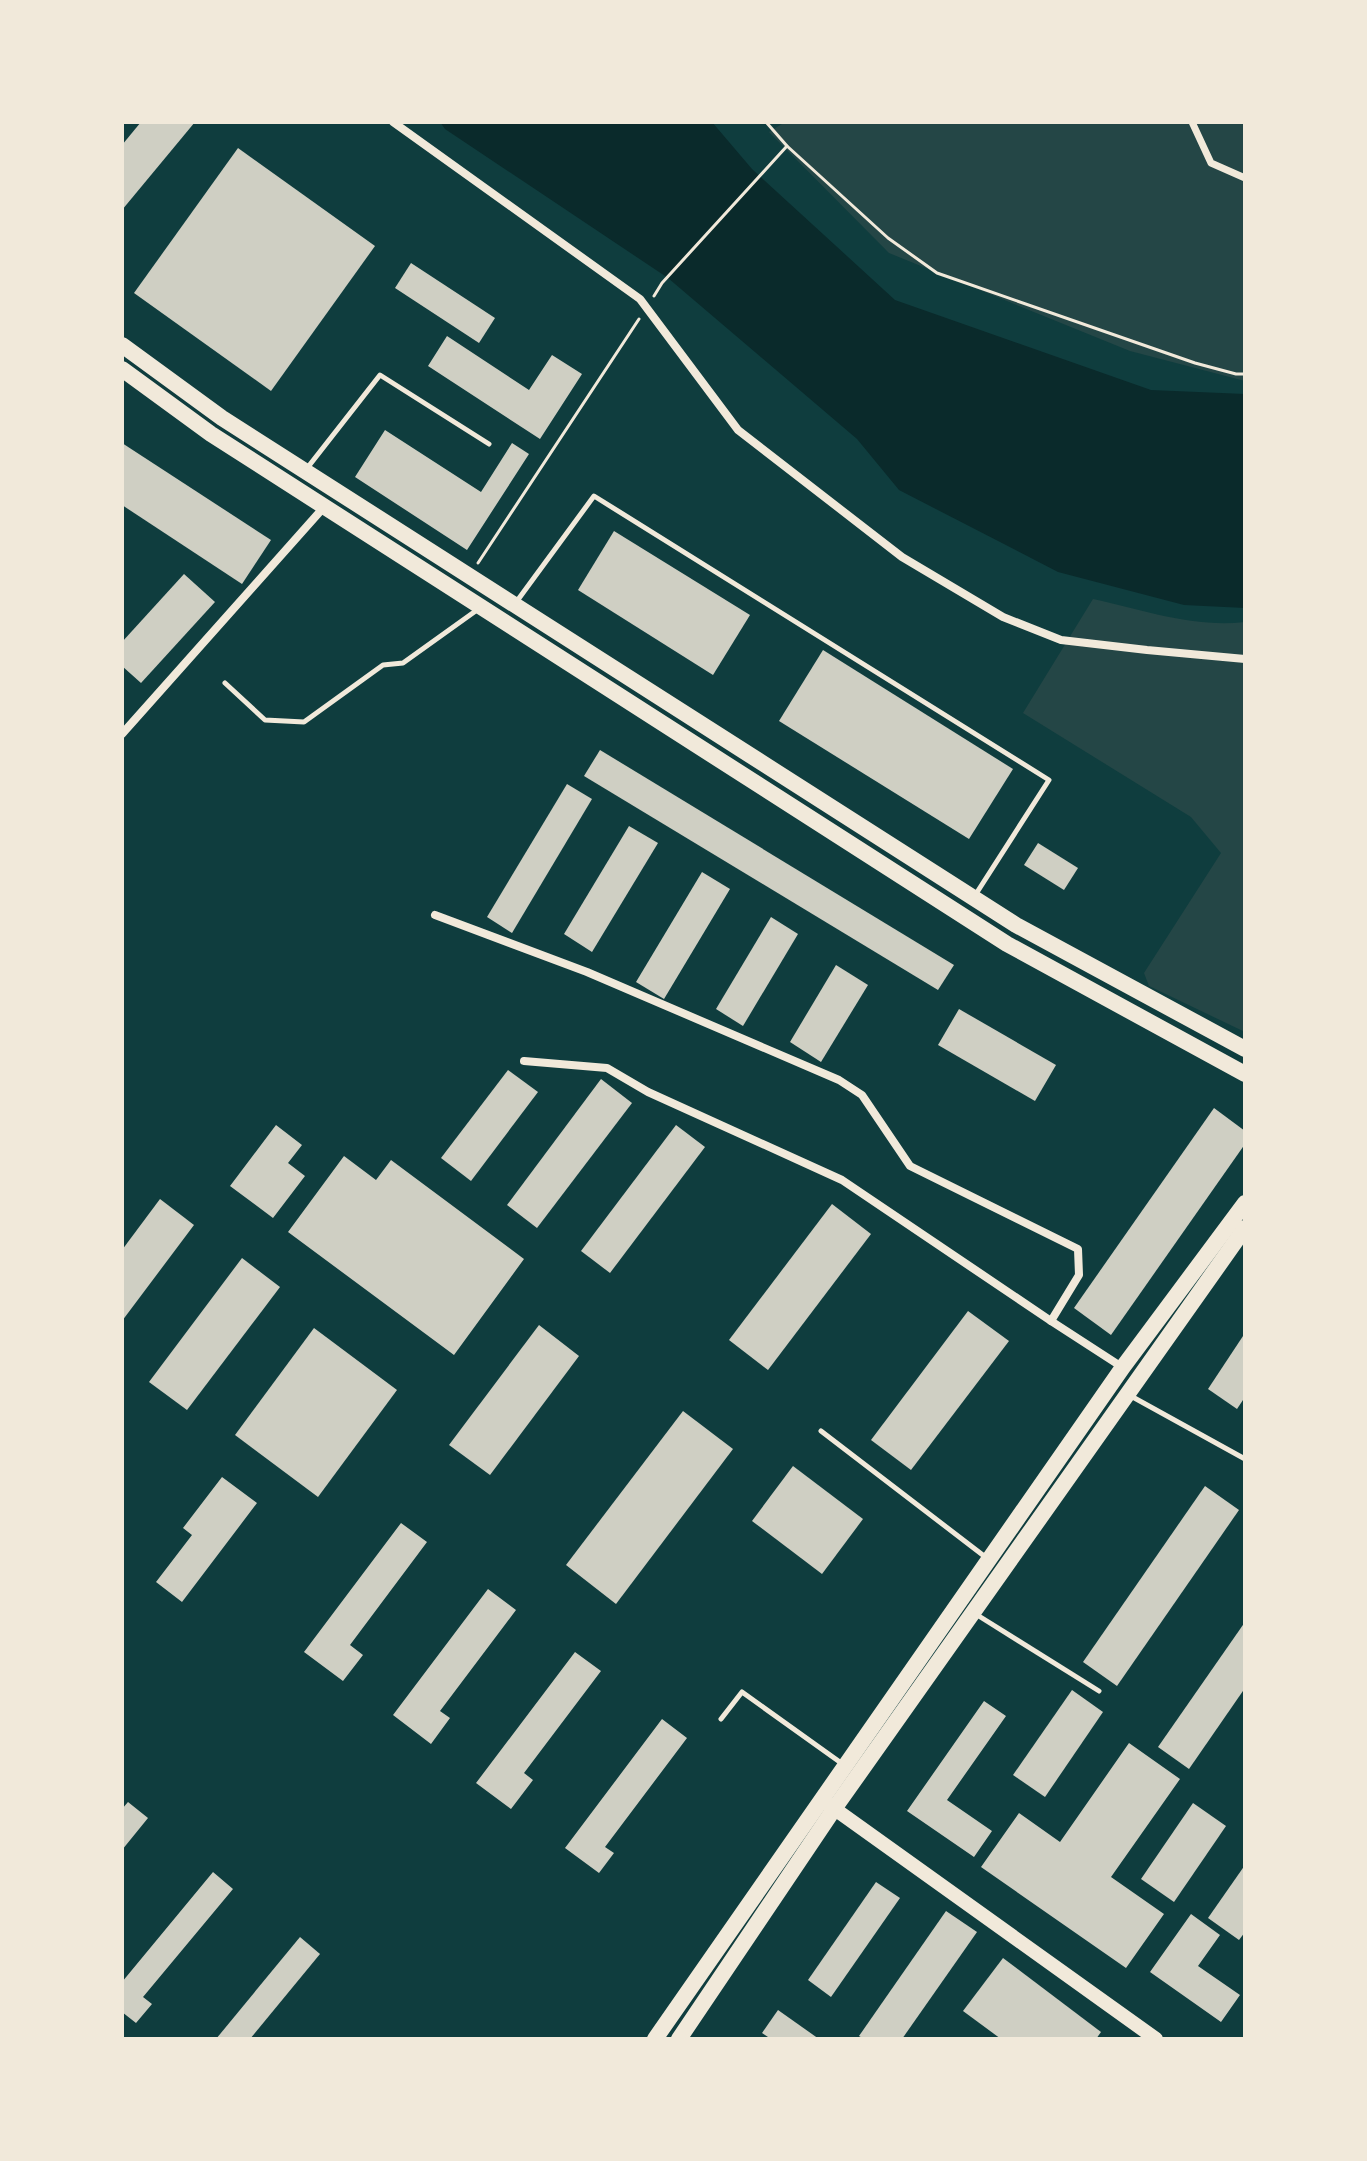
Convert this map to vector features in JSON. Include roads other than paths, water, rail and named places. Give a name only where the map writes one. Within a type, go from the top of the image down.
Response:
[{"type":"main road","points":[[122,345],[222,418],[1016,925],[1245,1049]]},
{"type":"main road","points":[[122,369],[211,434],[1007,944],[1245,1074]]},
{"type":"main road","points":[[655,2039],[852,1770],[989,1560],[1123,1367],[1245,1203]]},
{"type":"main road","points":[[852,1770],[973,1612],[1245,1228]]},
{"type":"main road","points":[[679,2039],[828,1804]]},
{"type":"street","points":[[393,122],[640,299],[738,430],[902,557],[1003,617],[1061,640],[1245,659]]},
{"type":"street","points":[[1192,122],[1211,163],[1245,178]]},
{"type":"street","points":[[122,734],[324,507]]},
{"type":"street","points":[[435,915],[587,972],[839,1080],[862,1095],[910,1166],[1078,1249],[1079,1275],[1051,1321]]},
{"type":"street","points":[[524,1061],[607,1068],[648,1092],[842,1180],[1123,1367]]},
{"type":"street","points":[[828,1804],[1156,2039]]},
{"type":"lane","points":[[305,471],[380,375],[489,444]]},
{"type":"lane","points":[[514,605],[594,496],[1049,780],[973,898]]},
{"type":"lane","points":[[225,683],[265,720],[304,722],[383,665],[403,663],[481,607]]},
{"type":"lane","points":[[1128,1394],[1245,1459]]},
{"type":"lane","points":[[821,1431],[989,1560]]},
{"type":"lane","points":[[973,1612],[1099,1691]]},
{"type":"lane","points":[[721,1719],[742,1692],[852,1770]]}]
